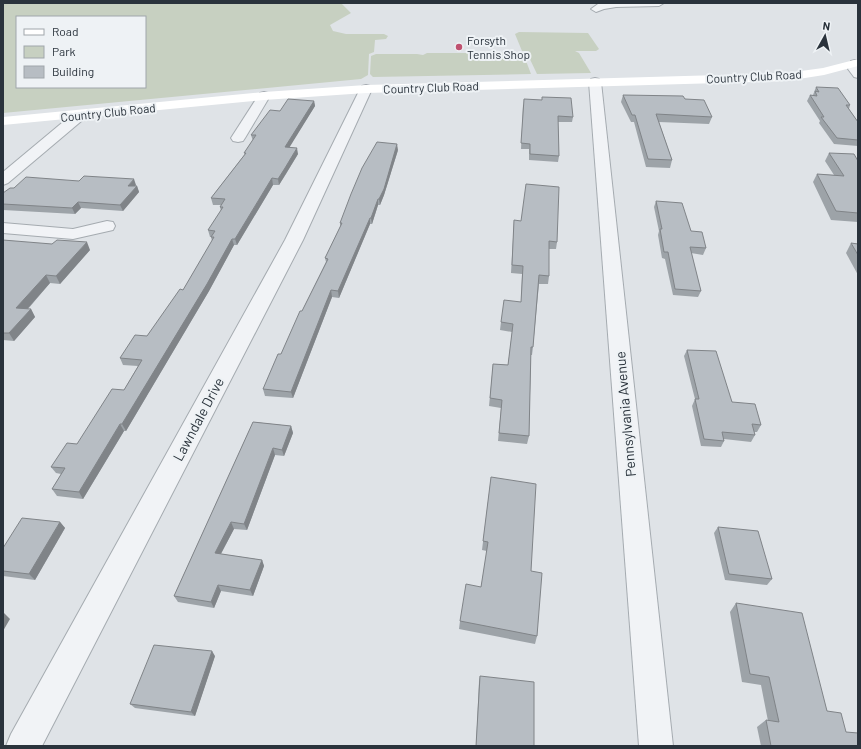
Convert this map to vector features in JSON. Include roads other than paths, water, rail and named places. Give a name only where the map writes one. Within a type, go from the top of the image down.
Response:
[{"type":"main road","name":"Country Club Road","points":[[3,122],[264,96],[366,88],[786,77],[857,66]]},
{"type":"street","points":[[594,10],[628,5],[659,3]]},
{"type":"street","name":"Pennsylvania Avenue","points":[[595,82],[656,746]]},
{"type":"street","name":"Lawndale Drive","points":[[23,746],[290,247],[366,88]]},
{"type":"street","points":[[238,138],[264,96]]},
{"type":"street","points":[[3,180],[80,115]]},
{"type":"street","points":[[3,228],[73,234],[107,226]]},
{"type":"place","name":"Forsyth Tennis Shop","points":[[459,47]]}]
